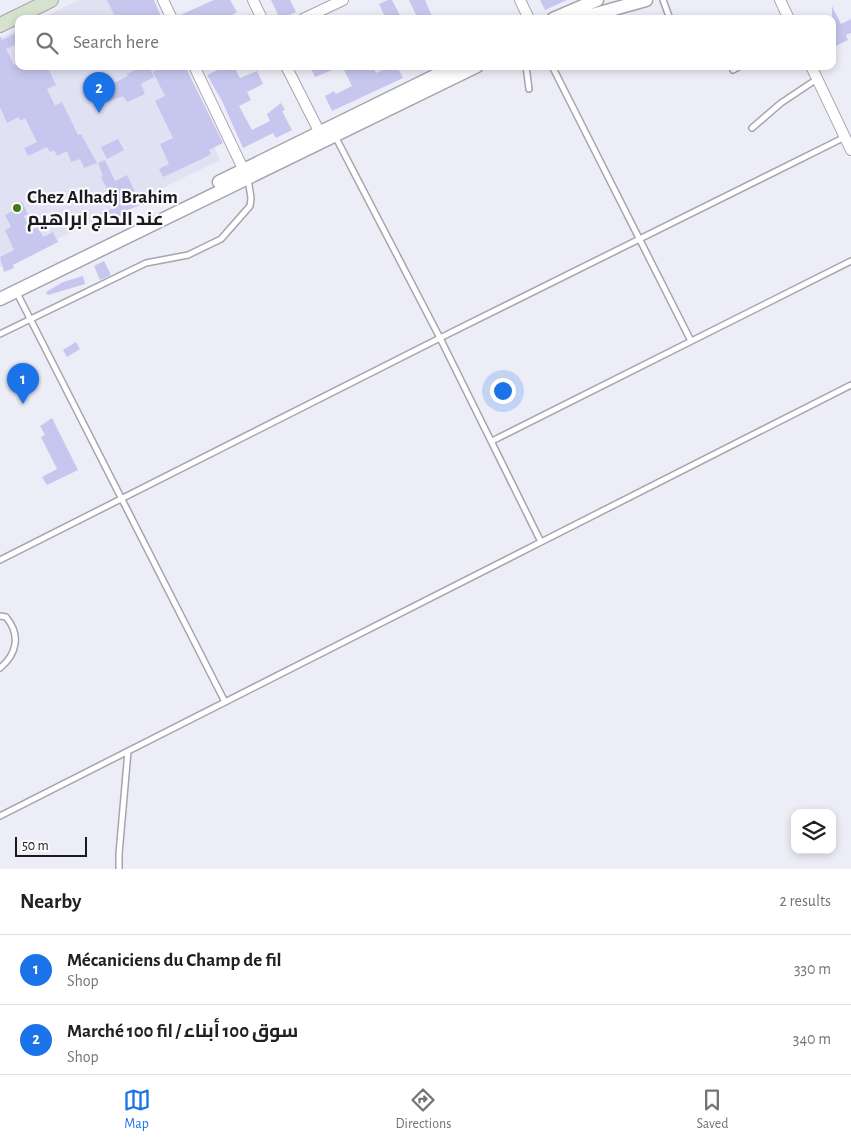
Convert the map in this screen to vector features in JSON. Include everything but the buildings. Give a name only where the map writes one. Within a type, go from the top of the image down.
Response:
[{"type":"main road","points":[[0,18],[35,0]]},
{"type":"main road","points":[[20,15],[51,0]]},
{"type":"main road","points":[[0,25],[15,18]]},
{"type":"street","points":[[163,0],[170,15]]},
{"type":"street","points":[[253,0],[260,15]]},
{"type":"street","points":[[311,15],[343,0]]},
{"type":"street","points":[[520,0],[527,15]]},
{"type":"street","points":[[573,15],[646,0]]},
{"type":"street","points":[[780,0],[787,15]]},
{"type":"street","points":[[587,15],[599,10]]},
{"type":"street","points":[[196,70],[246,174]]},
{"type":"street","points":[[288,70],[320,133]]},
{"type":"street","points":[[0,299],[246,174],[320,133],[447,70]]},
{"type":"street","points":[[0,291],[246,174],[335,136],[469,70]]},
{"type":"street","points":[[813,70],[851,150]]},
{"type":"lane","points":[[663,0],[669,15]]},
{"type":"lane","points":[[527,70],[529,89]]},
{"type":"lane","points":[[554,70],[638,241],[691,342]]},
{"type":"lane","points":[[752,128],[781,102],[817,80]]},
{"type":"lane","points":[[335,136],[440,338],[541,542]]},
{"type":"lane","points":[[0,560],[440,338],[845,137]]},
{"type":"lane","points":[[0,334],[146,263],[188,255],[221,239],[250,206],[251,198],[246,174]]},
{"type":"lane","points":[[492,441],[851,261]]},
{"type":"lane","points":[[16,291],[123,498],[225,702]]},
{"type":"lane","points":[[0,816],[851,386]]},
{"type":"lane","points":[[0,616],[6,617],[12,624],[16,648],[9,660],[0,668]]},
{"type":"lane","points":[[119,869],[128,751]]},
{"type":"shaded area","points":[[79,0],[147,0],[153,15],[48,15]]},
{"type":"shaded area","points":[[15,31],[15,70],[179,70],[220,160],[0,267],[0,38]]},
{"type":"place","name":"Marché 100 fil / سوق 100 أبناء","points":[[99,113]]},
{"type":"place","name":"Chez Alhadj Brahim عند الحاج ابراهيم","points":[[17,208]]},
{"type":"place","name":"Mécaniciens du Champ de fil","points":[[23,404]]}]
